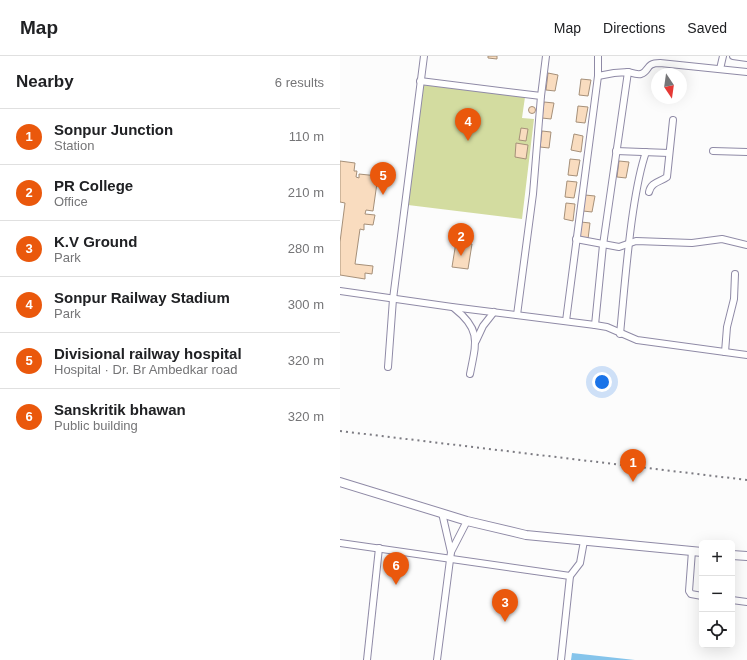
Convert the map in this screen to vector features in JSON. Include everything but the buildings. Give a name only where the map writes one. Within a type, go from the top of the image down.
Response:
[{"type":"main road","points":[[340,482],[467,521],[526,535],[699,552]]},
{"type":"main road","points":[[735,555],[747,556]]},
{"type":"street","points":[[388,367],[393,298],[424,56]]},
{"type":"street","points":[[517,315],[533,194],[541,96],[546,56]]},
{"type":"street","points":[[566,321],[598,76],[598,56]]},
{"type":"street","points":[[720,70],[723,56]]},
{"type":"street","points":[[734,56],[747,58]]},
{"type":"street","points":[[598,76],[628,72],[641,74],[650,65],[660,62],[747,72]]},
{"type":"street","points":[[595,325],[603,245],[628,72]]},
{"type":"street","points":[[420,81],[541,96]]},
{"type":"street","points":[[649,192],[652,184],[667,177],[673,120]]},
{"type":"street","points":[[616,151],[669,153]]},
{"type":"street","points":[[713,151],[747,152]]},
{"type":"street","points":[[620,334],[628,244],[636,192],[642,162],[646,152]]},
{"type":"street","points":[[576,239],[619,247],[641,241],[692,243],[722,239],[747,245]]},
{"type":"street","points":[[724,352],[727,327],[734,299],[735,274]]},
{"type":"street","points":[[340,291],[604,326],[637,340],[724,352],[747,353]]},
{"type":"street","points":[[452,307],[469,322],[476,342]]},
{"type":"street","points":[[470,374],[476,342],[483,326],[494,312]]},
{"type":"street","points":[[442,513],[451,555]]},
{"type":"street","points":[[437,660],[451,555],[467,521]]},
{"type":"street","points":[[561,660],[570,576],[580,563],[584,541]]},
{"type":"street","points":[[340,543],[451,555],[570,576]]},
{"type":"street","points":[[367,660],[379,548]]},
{"type":"street","points":[[692,551],[689,591],[691,594],[699,595]]},
{"type":"street","points":[[735,600],[747,602]]},
{"type":"green space","points":[[423,85],[525,97],[522,118],[534,119],[522,219],[408,205]]},
{"type":"water","points":[[572,653],[635,660],[571,660]]},
{"type":"railway","points":[[340,431],[747,480]]},
{"type":"place","name":"Sonpur Railway Stadium","points":[[468,141]]},
{"type":"place","name":"Divisional railway hospital","points":[[383,195]]},
{"type":"place","name":"PR College","points":[[461,256]]},
{"type":"place","name":"Sonpur Junction","points":[[633,482]]},
{"type":"place","name":"Sanskritik bhawan","points":[[396,585]]},
{"type":"place","name":"K.V Ground","points":[[505,622]]}]
